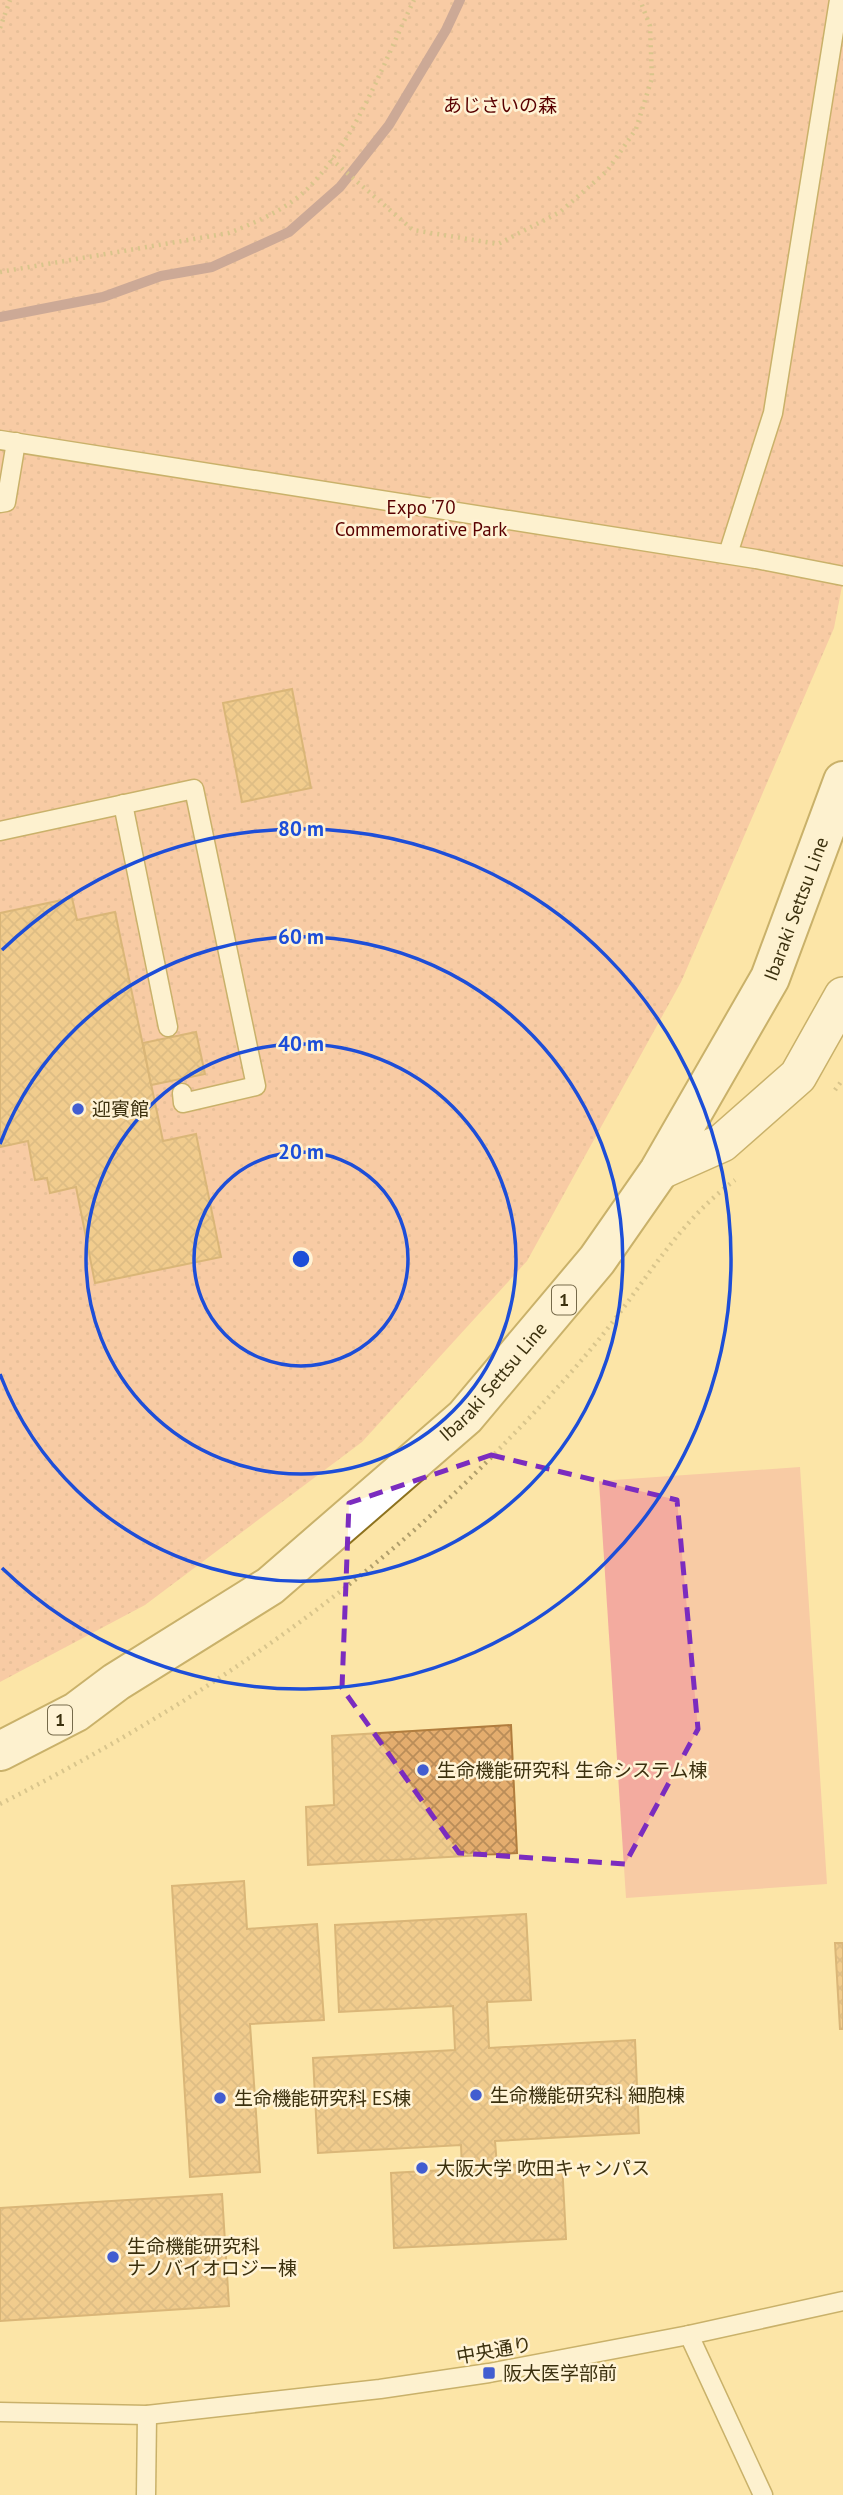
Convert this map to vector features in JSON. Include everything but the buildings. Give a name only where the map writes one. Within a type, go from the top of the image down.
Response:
[{"type":"main road","name":"Ibaraki Settsu Line","points":[[0,1751],[76,1712],[116,1682],[270,1586],[465,1417],[597,1260],[660,1171],[770,978],[843,781]]},
{"type":"street","points":[[660,1171],[722,1143],[797,1076],[842,1004]]},
{"type":"lane","points":[[728,554],[773,413],[839,0]]},
{"type":"lane","points":[[0,503],[6,502],[8,441],[728,554],[843,576]]},
{"type":"lane","points":[[0,831],[194,789],[256,1086],[183,1103],[181,1093]]},
{"type":"lane","points":[[123,804],[169,1027]]},
{"type":"lane","name":"中央通り","points":[[0,2412],[147,2415],[394,2387],[489,2373],[689,2335],[843,2301]]},
{"type":"lane","points":[[689,2335],[763,2495]]},
{"type":"lane","points":[[146,2495],[147,2415]]},
{"type":"path","points":[[0,28],[10,0]]},
{"type":"path","points":[[0,272],[229,233],[260,221],[286,205],[312,185],[347,136],[414,0]]},
{"type":"path","points":[[331,159],[413,230],[498,244],[560,212],[607,172],[636,129],[652,78],[650,26],[640,0]]},
{"type":"highlighted area","points":[[491,1455],[677,1500],[698,1729],[625,1864],[459,1853],[342,1688],[349,1503]]},
{"type":"green space","name":"Expo '70 Commemorative Park","points":[[0,0],[843,0],[843,581],[834,628],[681,982],[527,1261],[362,1442],[145,1605],[0,1682]]},
{"type":"green space","points":[[800,1467],[827,1884],[626,1898],[599,1481]]},
{"type":"waterway","points":[[0,317],[103,297],[161,276],[212,267],[289,232],[340,187],[389,125],[446,30],[460,0]]},
{"type":"place","name":"迎賓館","points":[[78,1109]]},
{"type":"place","name":"生命機能研究科 生命システム棟","points":[[423,1770]]},
{"type":"place","name":"生命機能研究科 細胞棟","points":[[476,2095]]},
{"type":"place","name":"生命機能研究科 ES棟","points":[[220,2098]]},
{"type":"place","name":"大阪大学 吹田キャンパス","points":[[422,2168]]},
{"type":"place","name":"生命機能研究科 ナノバイオロジー棟","points":[[113,2257]]},
{"type":"place","name":"阪大医学部前","points":[[489,2373]]},
{"type":"park label","name":"あじさいの森","points":[[500,105]]}]
